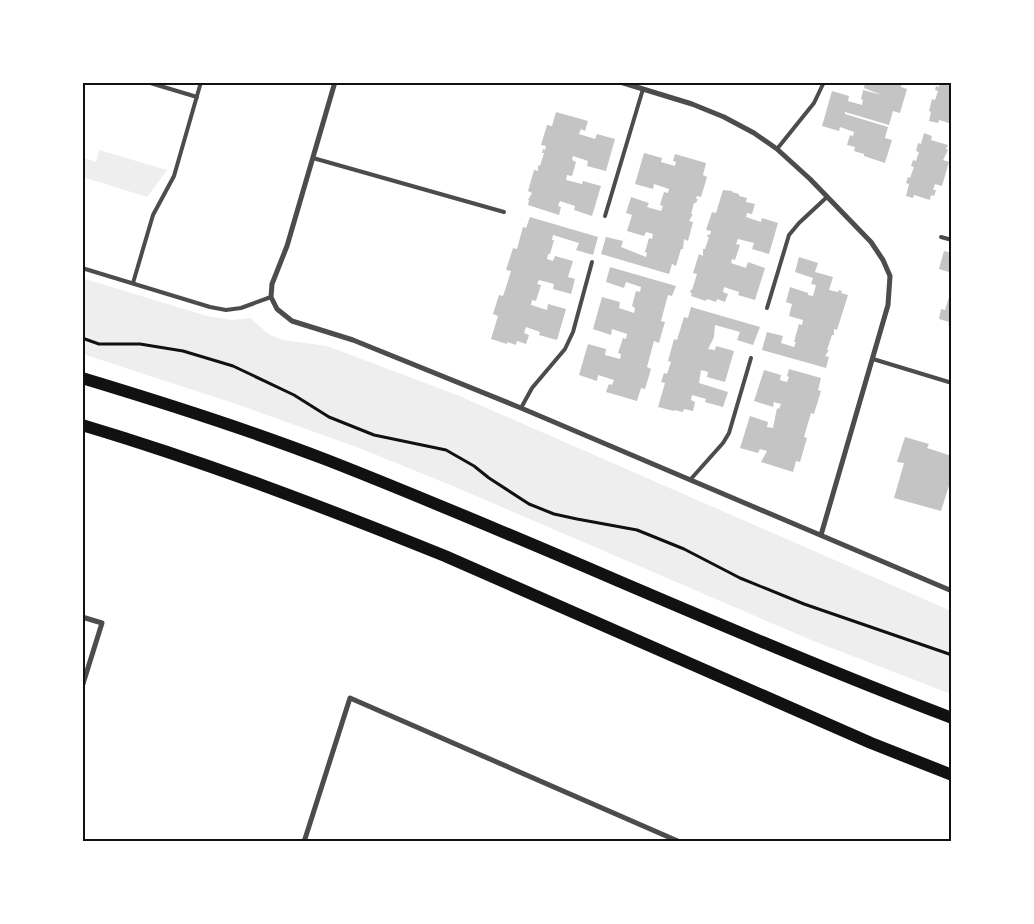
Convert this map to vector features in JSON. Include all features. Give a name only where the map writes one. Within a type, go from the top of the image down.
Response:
[{"type":"main road","points":[[82,378],[244,430],[341,466],[490,526],[718,625],[952,718]]},
{"type":"main road","points":[[82,425],[250,480],[392,535],[739,684],[871,743],[952,776]]},
{"type":"street","points":[[335,82],[287,246],[272,284],[271,297],[278,309],[292,321],[354,340],[521,408],[952,590]]},
{"type":"street","points":[[620,82],[692,104],[724,117],[754,133],[777,149],[827,197],[871,242],[883,260],[890,276],[888,305],[821,535]]},
{"type":"street","points":[[82,617],[102,623],[82,687]]},
{"type":"street","points":[[304,842],[350,698],[680,842]]},
{"type":"lane","points":[[147,82],[197,97]]},
{"type":"lane","points":[[133,283],[153,215],[174,176],[202,82]]},
{"type":"lane","points":[[777,149],[814,103],[824,82]]},
{"type":"lane","points":[[605,216],[643,89]]},
{"type":"lane","points":[[313,158],[504,212]]},
{"type":"lane","points":[[767,308],[789,235],[799,222],[827,197]]},
{"type":"lane","points":[[941,237],[952,240]]},
{"type":"lane","points":[[521,408],[532,388],[565,349],[573,332],[592,262]]},
{"type":"lane","points":[[82,268],[210,307],[226,310],[241,308],[271,297]]},
{"type":"lane","points":[[690,480],[723,443],[729,433],[751,358]]},
{"type":"lane","points":[[873,359],[952,383]]},
{"type":"path","points":[[82,338],[99,344],[140,344],[183,351],[233,366],[294,395],[329,417],[374,436],[446,450],[474,466],[529,504],[554,514],[577,520],[637,530],[684,549],[740,578],[804,604],[952,655]]},
{"type":"shaded area","points":[[99,150],[167,170],[147,197],[83,177],[83,158],[96,162]]},
{"type":"shaded area","points":[[82,278],[207,316],[232,320],[250,318],[270,335],[283,340],[327,346],[457,395],[951,611],[951,694],[811,640],[453,486],[359,448],[245,407],[83,354]]},
{"type":"building","points":[[865,82],[902,82],[901,87],[907,89],[900,113],[893,111],[889,125],[845,112],[845,114],[888,127],[885,138],[892,140],[885,163],[864,156],[864,154],[854,151],[855,147],[847,145],[850,135],[853,136],[854,132],[840,127],[839,131],[822,126],[832,91],[849,96],[848,101],[862,105],[863,90],[882,95],[864,88]]},
{"type":"building","points":[[940,82],[952,82],[952,124],[939,120],[938,123],[929,121],[932,99],[935,100],[938,91],[935,90],[936,86],[939,87]]},
{"type":"building","points":[[556,112],[588,121],[585,131],[581,129],[579,134],[595,139],[597,134],[615,139],[606,171],[587,166],[588,161],[573,156],[572,160],[576,162],[572,176],[567,175],[566,180],[582,184],[583,181],[601,186],[592,216],[574,210],[575,206],[560,201],[558,206],[561,207],[559,215],[528,205],[528,200],[532,193],[528,191],[534,170],[538,171],[538,165],[540,166],[544,153],[542,153],[543,149],[545,150],[546,146],[541,145],[547,125],[552,126]]},
{"type":"building","points":[[924,133],[932,136],[931,140],[948,145],[946,149],[948,150],[943,160],[949,162],[942,186],[935,184],[933,190],[936,190],[934,196],[931,195],[930,200],[914,195],[913,198],[906,196],[909,184],[906,183],[914,167],[911,166],[913,160],[916,161],[919,152],[916,151],[918,143],[921,144]]},
{"type":"building","points":[[644,153],[662,158],[661,162],[675,166],[676,162],[673,161],[675,154],[706,163],[703,175],[707,177],[701,197],[697,196],[696,199],[698,199],[694,203],[691,214],[693,214],[689,221],[693,222],[688,241],[684,239],[683,249],[681,249],[676,266],[672,264],[669,274],[601,254],[606,237],[623,241],[621,247],[646,257],[647,253],[645,252],[649,238],[652,239],[653,234],[646,232],[644,236],[627,231],[632,215],[626,213],[631,197],[649,203],[647,207],[661,211],[663,206],[660,205],[664,192],[668,193],[669,189],[654,184],[653,189],[635,184]]},
{"type":"building","points":[[723,190],[733,191],[739,194],[739,196],[747,198],[746,202],[755,204],[752,214],[747,213],[746,217],[761,222],[762,218],[778,223],[769,254],[752,249],[754,243],[738,239],[736,244],[740,245],[735,260],[732,259],[731,263],[746,268],[748,262],[765,268],[755,300],[738,295],[739,292],[724,287],[723,292],[728,294],[725,302],[717,299],[716,302],[707,299],[706,301],[691,296],[692,293],[690,293],[697,274],[693,273],[699,254],[703,256],[703,249],[705,249],[709,237],[707,237],[708,234],[710,235],[711,231],[706,230],[712,212],[716,213]]},
{"type":"building","points":[[530,217],[598,237],[593,255],[576,250],[579,243],[553,235],[552,240],[554,240],[547,259],[553,261],[555,256],[573,261],[568,277],[575,279],[571,294],[553,289],[554,284],[539,280],[537,284],[541,285],[536,301],[532,300],[531,305],[547,310],[548,304],[566,309],[557,340],[539,335],[540,332],[526,327],[524,333],[529,335],[526,344],[517,341],[516,345],[507,342],[507,344],[491,339],[498,316],[493,314],[499,295],[503,296],[511,271],[506,270],[513,248],[517,249],[523,227],[526,228]]},
{"type":"building","points":[[944,251],[952,253],[952,273],[939,269]]},
{"type":"building","points":[[799,257],[818,263],[815,272],[833,277],[829,290],[838,292],[839,290],[842,291],[841,293],[848,295],[837,330],[834,329],[834,335],[832,335],[827,350],[829,350],[825,356],[829,357],[826,368],[762,350],[767,332],[783,336],[781,343],[794,347],[796,342],[794,342],[799,324],[802,325],[803,320],[789,316],[792,304],[786,302],[790,287],[813,296],[816,285],[811,284],[813,278],[795,272]]},
{"type":"building","points":[[610,267],[676,286],[672,296],[668,295],[661,321],[665,322],[659,343],[654,341],[647,367],[651,369],[645,389],[641,388],[637,401],[606,392],[609,384],[612,385],[614,380],[598,375],[597,381],[579,375],[588,344],[606,349],[605,355],[620,359],[621,354],[618,353],[623,338],[626,339],[627,334],[612,329],[611,335],[593,329],[602,297],[620,302],[619,308],[634,313],[635,308],[632,306],[636,291],[640,292],[641,287],[626,282],[624,288],[606,282]]},
{"type":"building","points":[[950,294],[952,294],[952,326],[948,325],[949,322],[939,319],[941,309],[945,310]]},
{"type":"building","points":[[691,307],[760,327],[753,345],[737,340],[740,332],[715,325],[714,337],[708,349],[715,350],[716,346],[734,351],[725,382],[707,377],[708,372],[701,370],[699,383],[728,392],[723,407],[705,402],[706,399],[692,395],[691,400],[695,402],[693,411],[684,409],[683,412],[674,411],[658,407],[665,383],[661,382],[664,373],[667,374],[671,362],[668,361],[674,339],[677,340],[684,317],[688,318]]},
{"type":"building","points":[[789,369],[821,378],[818,390],[821,391],[814,414],[811,413],[804,437],[807,438],[800,462],[796,461],[793,472],[761,462],[767,451],[760,449],[758,453],[740,448],[750,416],[768,422],[767,427],[773,428],[777,408],[779,409],[781,404],[774,402],[773,407],[754,401],[764,370],[781,375],[780,380],[787,382]]},
{"type":"building","points":[[905,437],[929,444],[927,448],[952,456],[952,476],[941,511],[894,498],[904,463],[897,462]]}]
